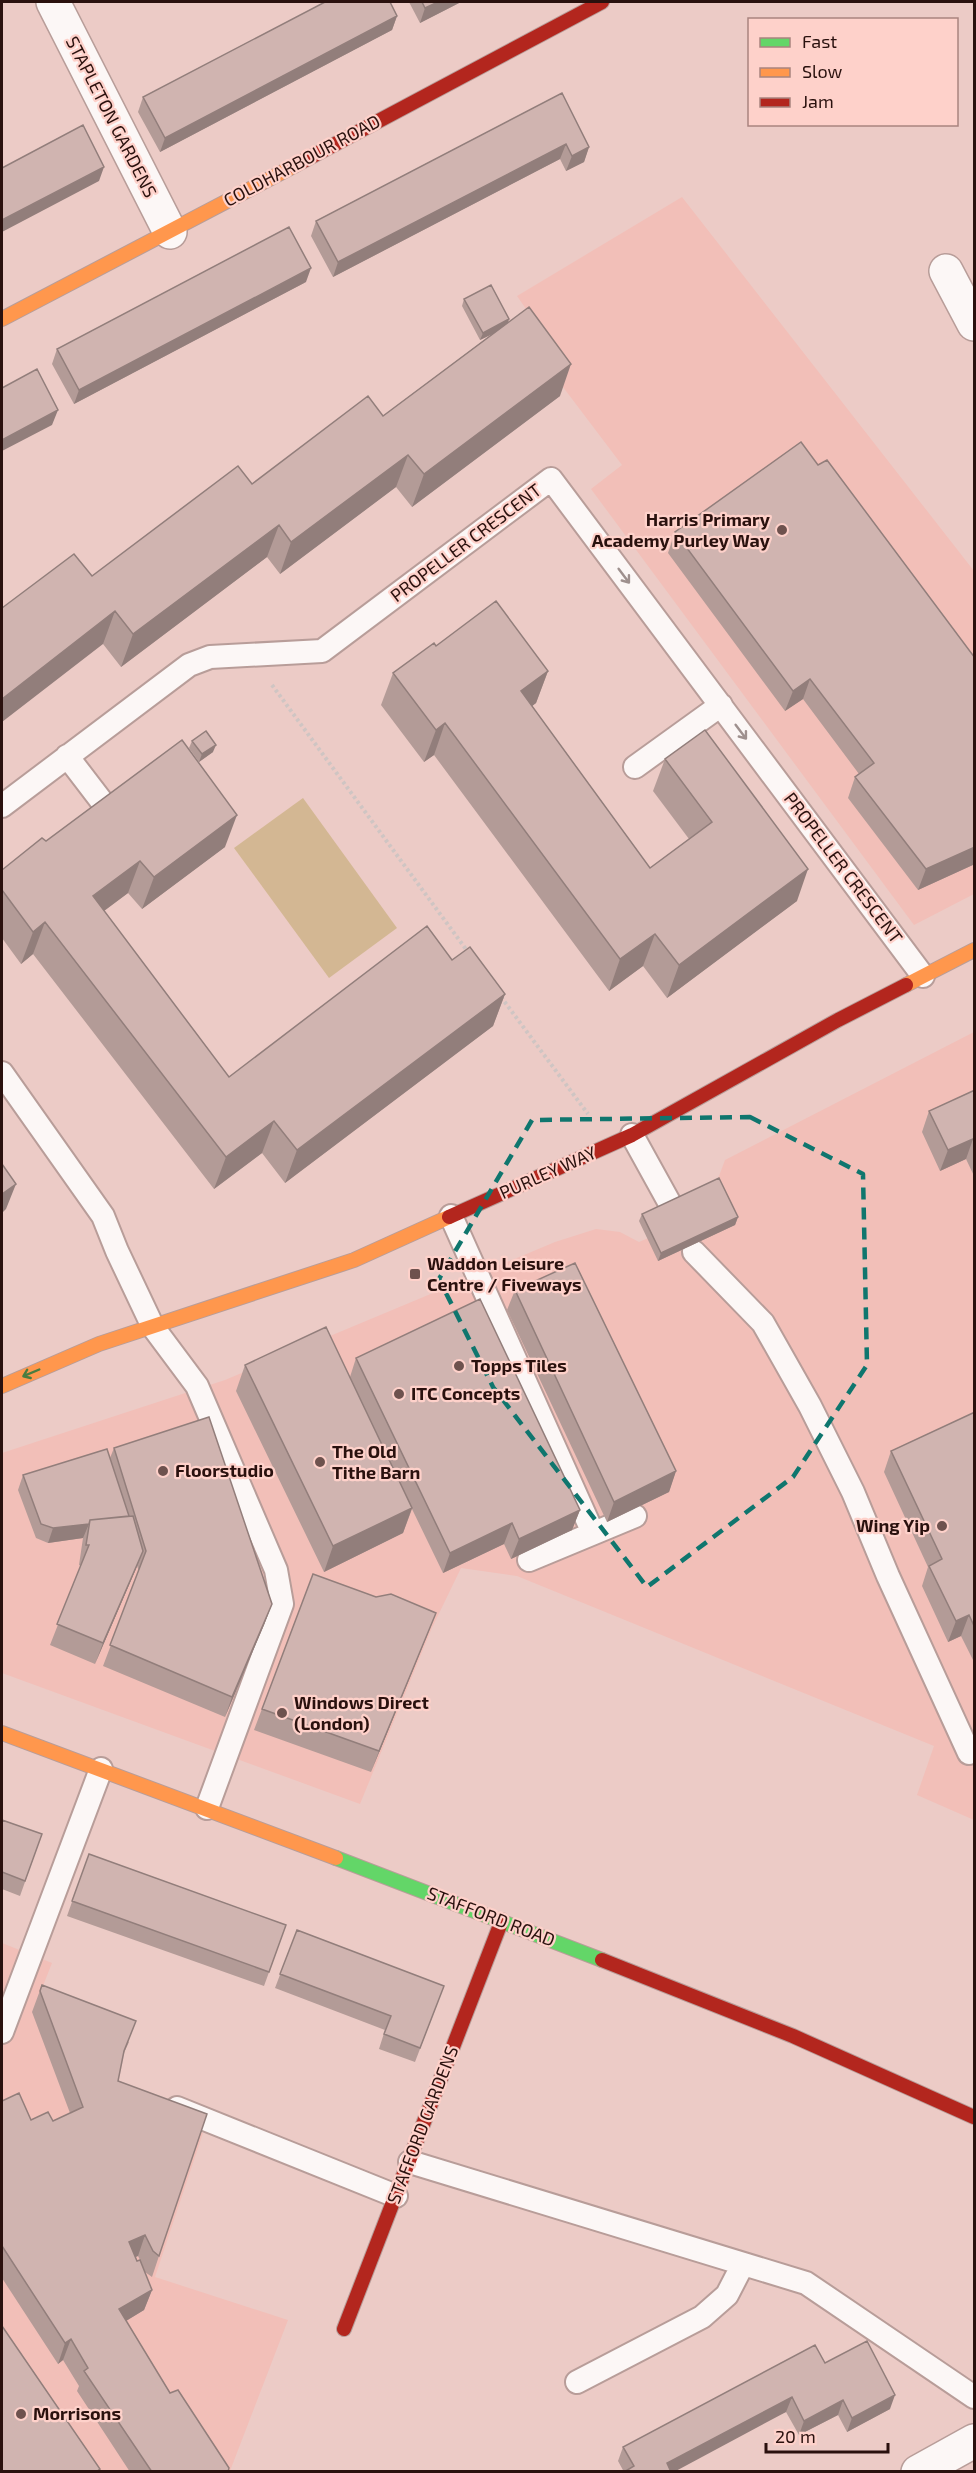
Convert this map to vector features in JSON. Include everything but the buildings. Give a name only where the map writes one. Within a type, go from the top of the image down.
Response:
[{"type":"main road","name":"COLDHARBOUR ROAD","points":[[2,319],[602,2]]},
{"type":"main road","name":"PURLEY WAY","points":[[2,1386],[99,1344],[354,1260],[632,1135],[838,1020],[975,950]]},
{"type":"main road","name":"PURLEY WAY","points":[[45,1353],[99,1344]]},
{"type":"main road","name":"STAFFORD ROAD","points":[[2,1733],[502,1920],[793,2036],[975,2117]]},
{"type":"main road","name":"STAFFORD GARDENS","points":[[344,2329],[502,1920]]},
{"type":"street","name":"STAPLETON GARDENS","points":[[53,2],[170,232]]},
{"type":"street","points":[[946,271],[975,324]]},
{"type":"street","points":[[918,2472],[975,2441]]},
{"type":"lane","name":"PROPELLER CRESCENT","points":[[2,806],[189,665],[210,657],[322,651],[551,479],[923,976]]},
{"type":"lane","points":[[635,767],[721,705]]},
{"type":"lane","points":[[67,756],[106,807]]},
{"type":"lane","points":[[2,1073],[103,1216],[153,1327],[197,1386],[276,1570],[282,1604],[207,1808]]},
{"type":"lane","points":[[632,1135],[669,1202]]},
{"type":"lane","points":[[451,1216],[593,1533]]},
{"type":"lane","points":[[694,1252],[763,1323],[810,1406],[853,1492],[888,1576],[969,1753]]},
{"type":"lane","points":[[529,1560],[635,1516]]},
{"type":"lane","points":[[2,2032],[100,1769]]},
{"type":"lane","points":[[157,2100],[396,2196]]},
{"type":"lane","points":[[410,2162],[807,2283],[975,2397]]},
{"type":"lane","points":[[577,2382],[702,2317],[727,2295],[743,2265]]},
{"type":"path","points":[[250,656],[469,953]]},
{"type":"path","points":[[497,991],[610,1145]]},
{"type":"highlighted area","points":[[750,1117],[863,1174],[867,1365],[793,1477],[647,1587],[493,1387],[439,1279],[532,1120]]},
{"type":"shaded area","name":"Harris Primary Academy Purley Way","points":[[682,197],[974,571],[974,894],[914,925],[591,489],[622,465],[538,354],[545,336],[517,296]]},
{"type":"shaded area","points":[[303,798],[397,928],[329,978],[234,848]]},
{"type":"shaded area","points":[[974,1032],[974,1820],[917,1795],[934,1746],[517,1576],[461,1568],[431,1630],[360,1804],[2,1673],[2,1453],[225,1380],[555,1242],[596,1229],[620,1232],[639,1242],[725,1205],[716,1184],[725,1160]]},
{"type":"shaded area","points":[[2,1943],[52,1963],[39,1996],[129,2035],[112,2097],[203,2133],[155,2277],[288,2320],[230,2471],[2,2471]]},
{"type":"traffic: fast","points":[[336,1858],[602,1960]]},
{"type":"traffic: slow","points":[[2,319],[294,166]]},
{"type":"traffic: slow","points":[[906,985],[974,950]]},
{"type":"traffic: slow","points":[[2,1386],[99,1344],[354,1260],[449,1217]]},
{"type":"traffic: slow","points":[[2,1733],[336,1858]]},
{"type":"traffic: jam","points":[[294,166],[602,2]]},
{"type":"traffic: jam","points":[[449,1217],[632,1135],[838,1020],[906,985]]},
{"type":"traffic: jam","points":[[344,2329],[502,1920]]},
{"type":"traffic: jam","points":[[602,1960],[793,2036],[974,2117]]},
{"type":"place","name":"Harris Primary Academy Purley Way","points":[[782,530]]},
{"type":"place","name":"Waddon Leisure Centre / Fiveways","points":[[415,1274]]},
{"type":"place","name":"Topps Tiles","points":[[459,1366]]},
{"type":"place","name":"ITC Concepts","points":[[399,1394]]},
{"type":"place","name":"The Old Tithe Barn","points":[[320,1462]]},
{"type":"place","name":"Floorstudio","points":[[163,1471]]},
{"type":"place","name":"Wing Yip","points":[[942,1526]]},
{"type":"place","name":"Windows Direct (London)","points":[[282,1713]]},
{"type":"place","name":"Morrisons","points":[[21,2414]]}]
